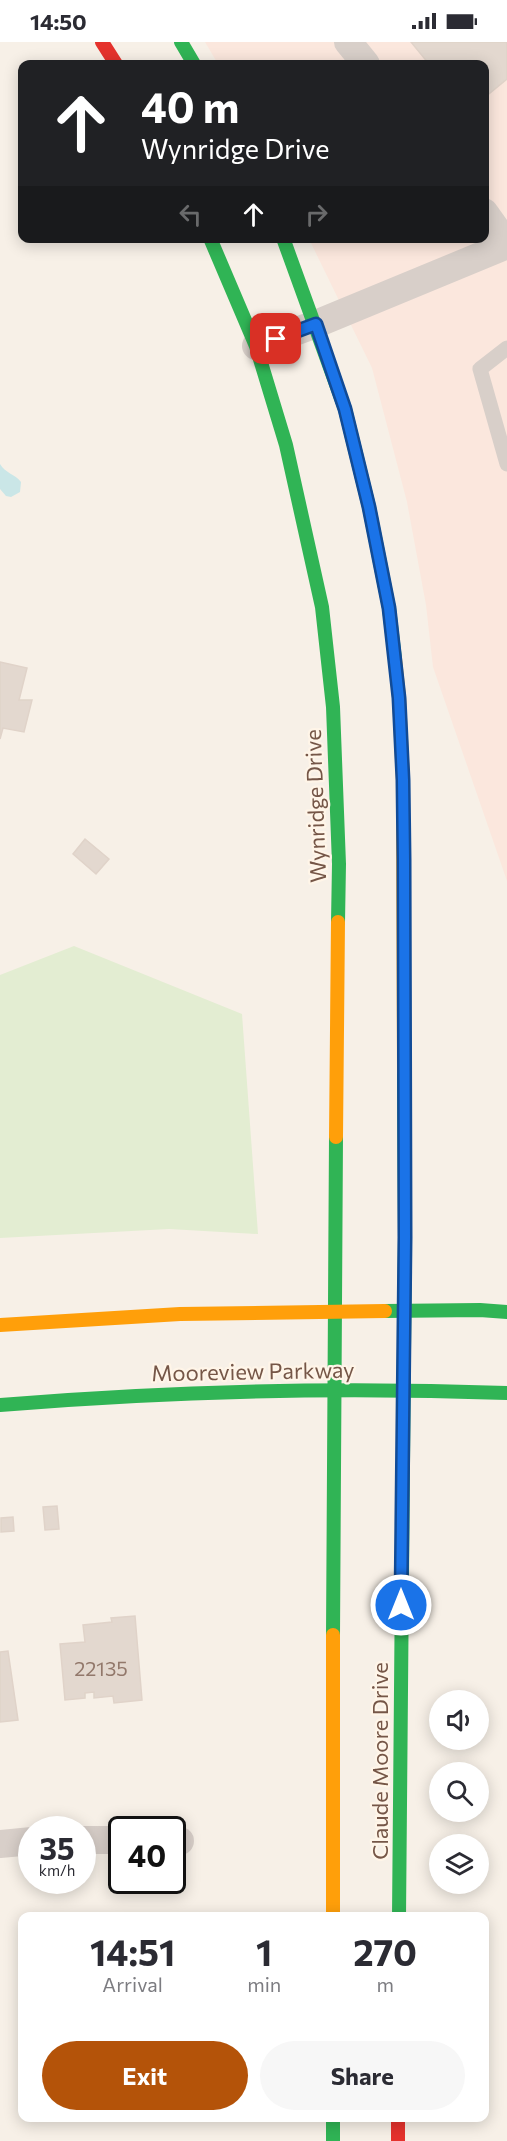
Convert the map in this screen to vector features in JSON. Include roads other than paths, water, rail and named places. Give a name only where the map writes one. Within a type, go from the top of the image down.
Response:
[{"type":"street","points":[[102,42],[114,60]]},
{"type":"street","points":[[181,42],[192,60]]},
{"type":"street","points":[[348,42],[363,60]]},
{"type":"street","points":[[256,346],[316,324],[507,244],[489,219]]},
{"type":"street","name":"Wynridge Drive","points":[[212,243],[256,346],[286,445],[322,607],[333,707],[339,864],[334,1390]]},
{"type":"street","points":[[285,243],[345,409],[369,507],[389,608],[399,698],[404,860],[402,1389]]},
{"type":"street","points":[[0,1325],[187,1314],[334,1310],[507,1312]]},
{"type":"street","name":"Mooreview Parkway","points":[[0,1405],[123,1395],[258,1390],[402,1389],[507,1393]]},
{"type":"street","name":"Claude Moore Drive","points":[[399,1912],[402,1389]]},
{"type":"street","name":"Claude Moore Drive","points":[[333,1912],[334,1390]]},
{"type":"street","points":[[0,1844],[18,1842]]},
{"type":"street","points":[[333,2122],[333,2141]]},
{"type":"street","points":[[398,2122],[398,2141]]},
{"type":"lane","points":[[507,348],[480,369],[507,464]]},
{"type":"water","points":[[0,464],[21,482],[20,492],[11,497],[6,496],[0,489]]}]
